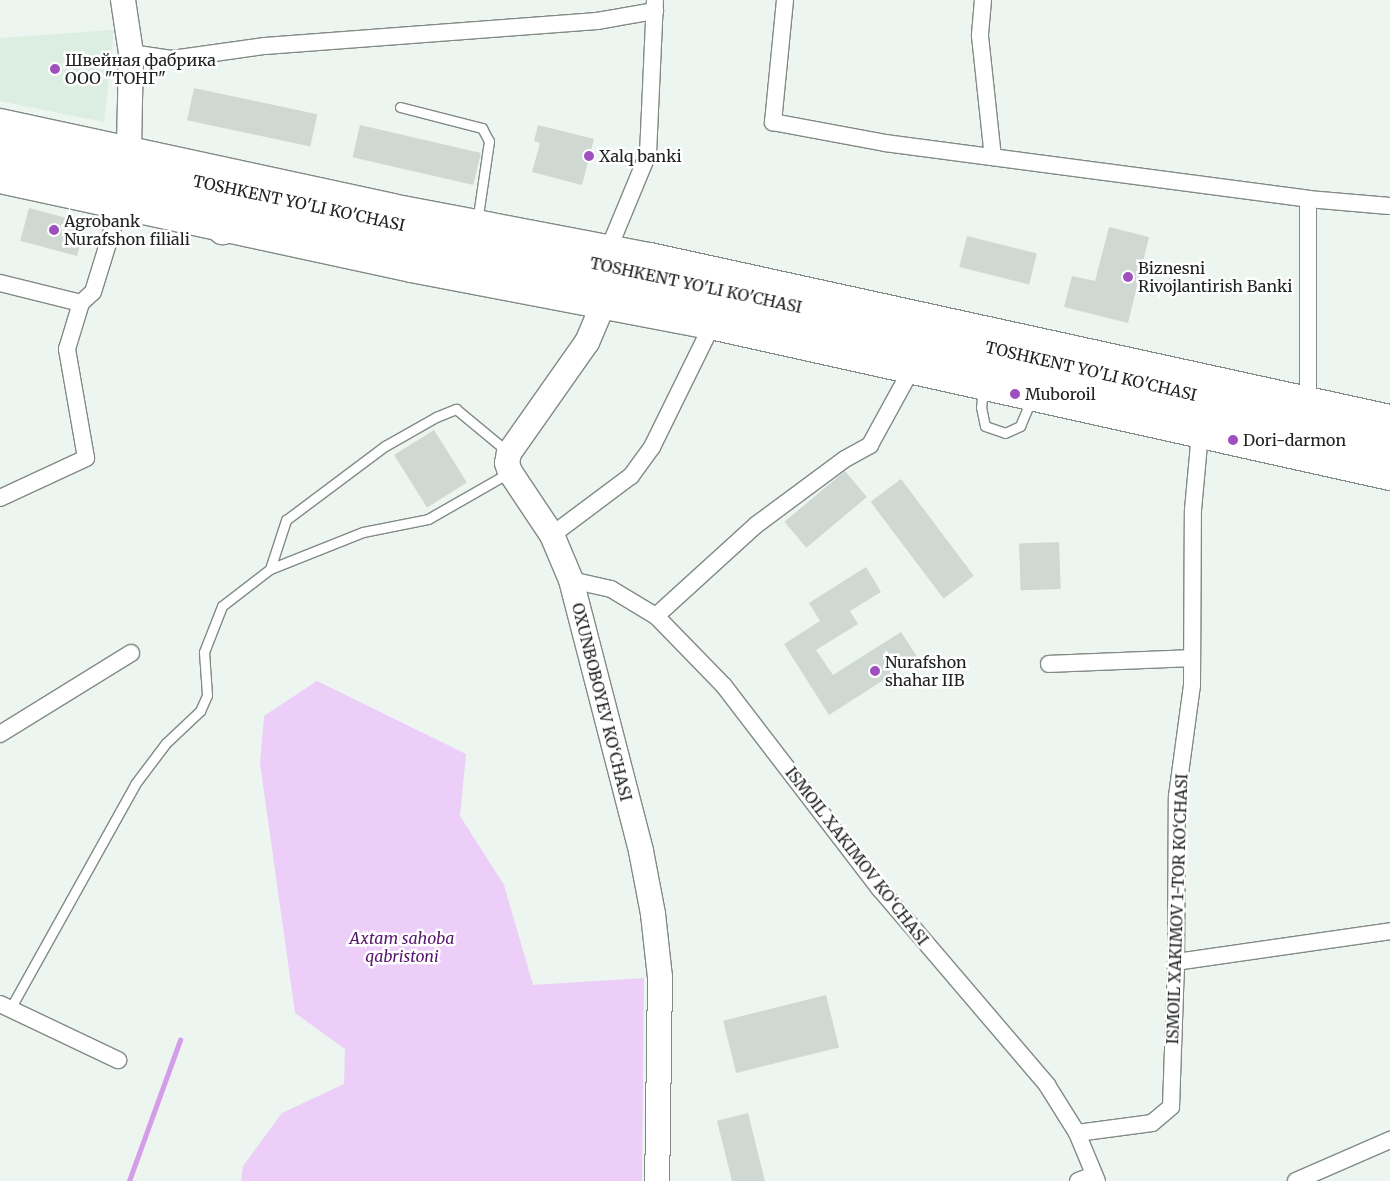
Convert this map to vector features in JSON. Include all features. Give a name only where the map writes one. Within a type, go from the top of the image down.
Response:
[{"type":"main road","name":"TOSHKENT YO'LI KO'CHASI","points":[[0,138],[216,186],[605,277],[717,310],[1390,456]]},
{"type":"main road","name":"TOSHKENT YO'LI KO'CHASI","points":[[0,159],[188,201],[605,277],[922,324],[1390,436]]},
{"type":"main road","points":[[191,162],[216,186]]},
{"type":"main road","points":[[188,201],[222,230]]},
{"type":"street","points":[[123,0],[131,52],[129,148]]},
{"type":"street","points":[[785,0],[773,122],[885,143],[1308,199],[1390,206]]},
{"type":"street","points":[[983,0],[980,36],[993,157]]},
{"type":"street","points":[[131,52],[172,59],[265,46],[596,21],[655,6],[648,154],[605,277],[587,342],[509,462]]},
{"type":"street","points":[[0,121],[477,222],[605,277],[711,327],[1200,433],[1390,478]]},
{"type":"street","points":[[0,181],[222,230],[605,277]]},
{"type":"street","points":[[1308,199],[1308,398]]},
{"type":"street","points":[[0,498],[86,458],[67,349],[81,303],[93,292],[119,208]]},
{"type":"street","points":[[0,283],[81,303]]},
{"type":"street","points":[[922,324],[1308,398],[1390,417]]},
{"type":"street","points":[[552,535],[631,476],[652,447],[711,327]]},
{"type":"street","points":[[656,616],[756,525],[845,459],[870,445],[911,370]]},
{"type":"street","name":"ISMOIL XAKIMOV 1-TOR KO‘CHASI","points":[[1078,1133],[1152,1123],[1171,1107],[1176,962],[1177,796],[1192,685],[1193,510],[1200,433]]},
{"type":"street","name":"OXUNBOBOYEV KO‘CHASI","points":[[509,462],[552,535],[571,580],[641,851],[653,914],[660,977],[657,1181]]},
{"type":"street","name":"ISMOIL XAKIMOV KO‘CHASI","points":[[571,580],[611,589],[656,616],[724,686],[880,888],[1047,1086],[1078,1133],[1095,1178]]},
{"type":"street","points":[[0,734],[131,652]]},
{"type":"street","points":[[1049,664],[1192,658]]},
{"type":"street","points":[[1176,962],[1390,931]]},
{"type":"street","points":[[3,1007],[118,1060]]},
{"type":"street","points":[[1296,1181],[1390,1140]]},
{"type":"street","points":[[1078,1181],[1095,1178]]},
{"type":"lane","points":[[400,107],[482,128],[489,141],[477,222]]},
{"type":"lane","points":[[983,386],[981,407],[985,426],[1005,433],[1020,426],[1033,397]]},
{"type":"lane","points":[[3,1007],[135,784],[166,743],[200,711],[207,695],[204,652],[222,606],[270,569],[363,532],[428,519],[509,462],[456,408],[436,417],[385,446],[286,520],[270,569]]},
{"type":"shaded area","name":"Швейная фабрика ООО \"ТОНГ\"","points":[[114,30],[104,122],[0,101],[0,38]]},
{"type":"green space","name":"Axtam sahoba qabristoni","points":[[317,681],[466,754],[460,816],[504,885],[533,985],[644,978],[642,1181],[241,1181],[243,1166],[282,1113],[344,1084],[345,1049],[295,1013],[260,763],[264,716]]},
{"type":"building","points":[[194,88],[317,114],[310,146],[187,120]]},
{"type":"building","points":[[360,125],[481,153],[473,185],[353,157]]},
{"type":"building","points":[[538,125],[594,139],[582,185],[532,172],[540,143],[534,141]]},
{"type":"building","points":[[29,208],[86,223],[77,256],[20,241]]},
{"type":"building","points":[[1109,227],[1149,237],[1128,323],[1064,307],[1072,276],[1095,281]]},
{"type":"building","points":[[967,236],[1037,253],[1029,284],[959,267]]},
{"type":"building","points":[[434,430],[467,483],[427,507],[394,455]]},
{"type":"building","points":[[845,471],[867,497],[806,548],[784,522]]},
{"type":"building","points":[[901,479],[974,576],[943,599],[871,502]]},
{"type":"building","points":[[1059,542],[1061,589],[1021,590],[1019,543]]},
{"type":"building","points":[[866,567],[881,592],[850,611],[858,624],[816,650],[833,675],[901,632],[918,658],[829,715],[784,644],[820,621],[809,603]]},
{"type":"building","points":[[826,995],[839,1047],[736,1073],[723,1021]]},
{"type":"building","points":[[748,1113],[765,1181],[732,1181],[717,1121]]},
{"type":"waterway","points":[[129,1181],[180,1040]]},
{"type":"place","name":"Швейная фабрика ООО \"ТОНГ\"","points":[[55,69]]},
{"type":"place","name":"Xalq banki","points":[[589,156]]},
{"type":"place","name":"Agrobank Nurafshon filiali","points":[[54,230]]},
{"type":"place","name":"Biznesni Rivojlantirish Banki","points":[[1128,277]]},
{"type":"place","name":"Muboroil","points":[[1015,394]]},
{"type":"place","name":"Dori-darmon","points":[[1233,440]]},
{"type":"place","name":"Nurafshon shahar IIB","points":[[875,671]]}]
